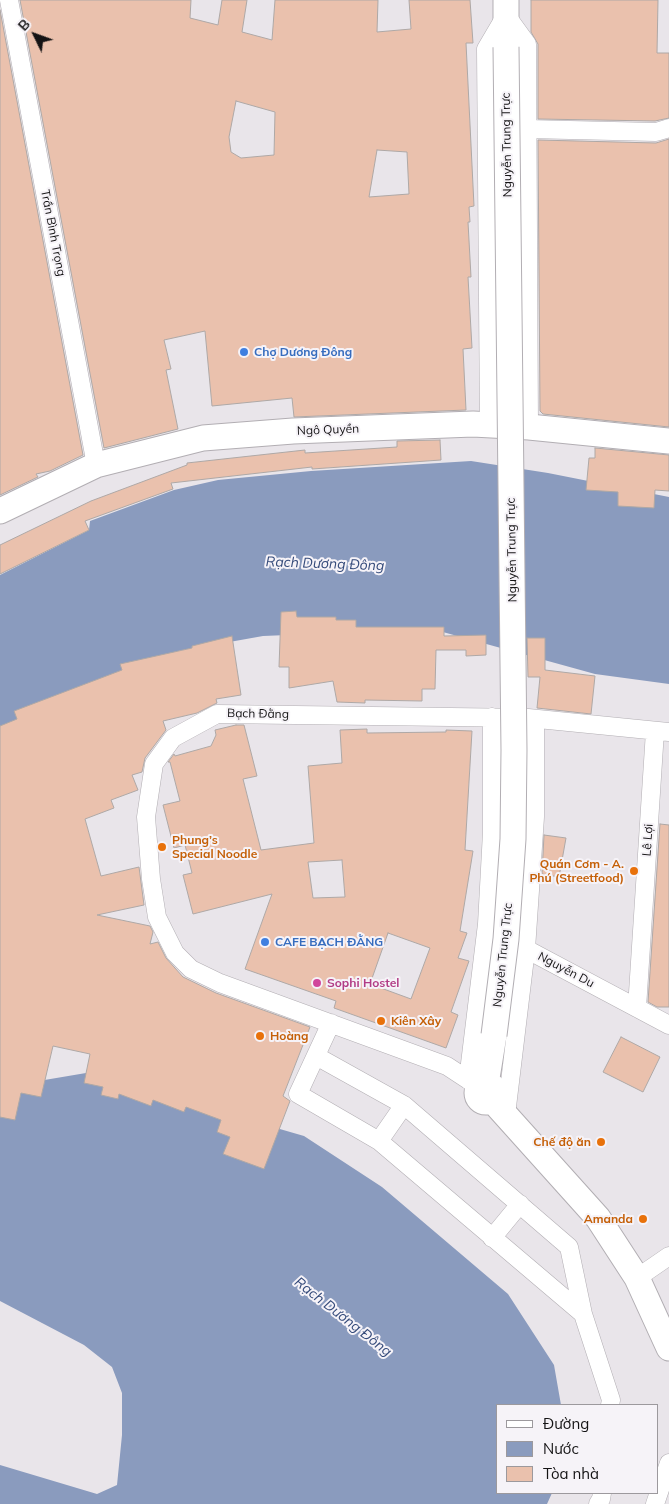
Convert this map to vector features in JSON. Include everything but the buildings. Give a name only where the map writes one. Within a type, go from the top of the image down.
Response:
[{"type":"main road","name":"Nguyễn Trung Trực","points":[[486,1093],[506,939],[513,839],[514,750],[506,8]]},
{"type":"main road","name":"Ngô Quyền","points":[[0,511],[96,465],[203,438],[293,431],[489,425],[529,427],[669,441]]},
{"type":"main road","points":[[486,1093],[598,1218],[637,1278],[669,1348]]},
{"type":"street","name":"Trần Bình Trọng","points":[[9,0],[96,465]]},
{"type":"street","name":"Nguyễn Trung Trực","points":[[506,8],[527,44],[529,427]]},
{"type":"street","name":"Nguyễn Trung Trực","points":[[489,425],[486,49],[506,8]]},
{"type":"street","points":[[527,129],[656,132],[669,128]]},
{"type":"street","name":"Bạch Đằng","points":[[486,1093],[447,1066],[220,983],[191,969],[175,953],[157,917],[150,880],[146,818],[154,764],[173,738],[217,714],[492,717],[535,719],[662,731]]},
{"type":"street","points":[[486,1093],[487,924],[492,832],[492,717]]},
{"type":"street","name":"Nguyễn Du","points":[[535,719],[535,817],[526,948],[669,1025]]},
{"type":"street","name":"Lê Lợi","points":[[637,1008],[662,731]]},
{"type":"street","points":[[486,1093],[526,948]]},
{"type":"street","points":[[331,1023],[298,1094],[379,1141],[584,1314]]},
{"type":"street","points":[[316,1056],[404,1106],[568,1247],[584,1314],[611,1400],[610,1404]]},
{"type":"street","points":[[379,1141],[404,1106]]},
{"type":"street","points":[[492,1238],[520,1204]]},
{"type":"street","points":[[637,1278],[669,1256]]},
{"type":"street","points":[[659,1490],[669,1463]]},
{"type":"water","name":"Rạch Dương Đông","points":[[471,461],[548,473],[669,497],[669,684],[595,674],[432,629],[263,636],[179,651],[0,742],[0,575],[89,530],[90,521],[174,490],[218,480],[311,471]]},
{"type":"water","name":"Rạch Dương Đông","points":[[86,1073],[304,1136],[382,1187],[508,1294],[554,1365],[561,1404],[497,1404],[497,1494],[552,1494],[547,1504],[0,1504],[0,1465],[97,1494],[117,1485],[122,1435],[122,1393],[112,1367],[84,1345],[0,1301],[0,1084],[9,1086]]},
{"type":"place","name":"Chợ Dương Đông","points":[[244,352]]},
{"type":"place","name":"Phung’s Special Noodle","points":[[162,847]]},
{"type":"place","name":"Quán Cơm - A. Phú (Streetfood)","points":[[634,871]]},
{"type":"place","name":"CAFE BẠCH ĐẰNG","points":[[265,942]]},
{"type":"place","name":"Sophi Hostel","points":[[317,983]]},
{"type":"place","name":"Kiên Xây","points":[[381,1021]]},
{"type":"place","name":"Hoàng","points":[[260,1036]]},
{"type":"place","name":"Chế độ ăn","points":[[601,1142]]},
{"type":"place","name":"Amanda","points":[[643,1219]]}]
